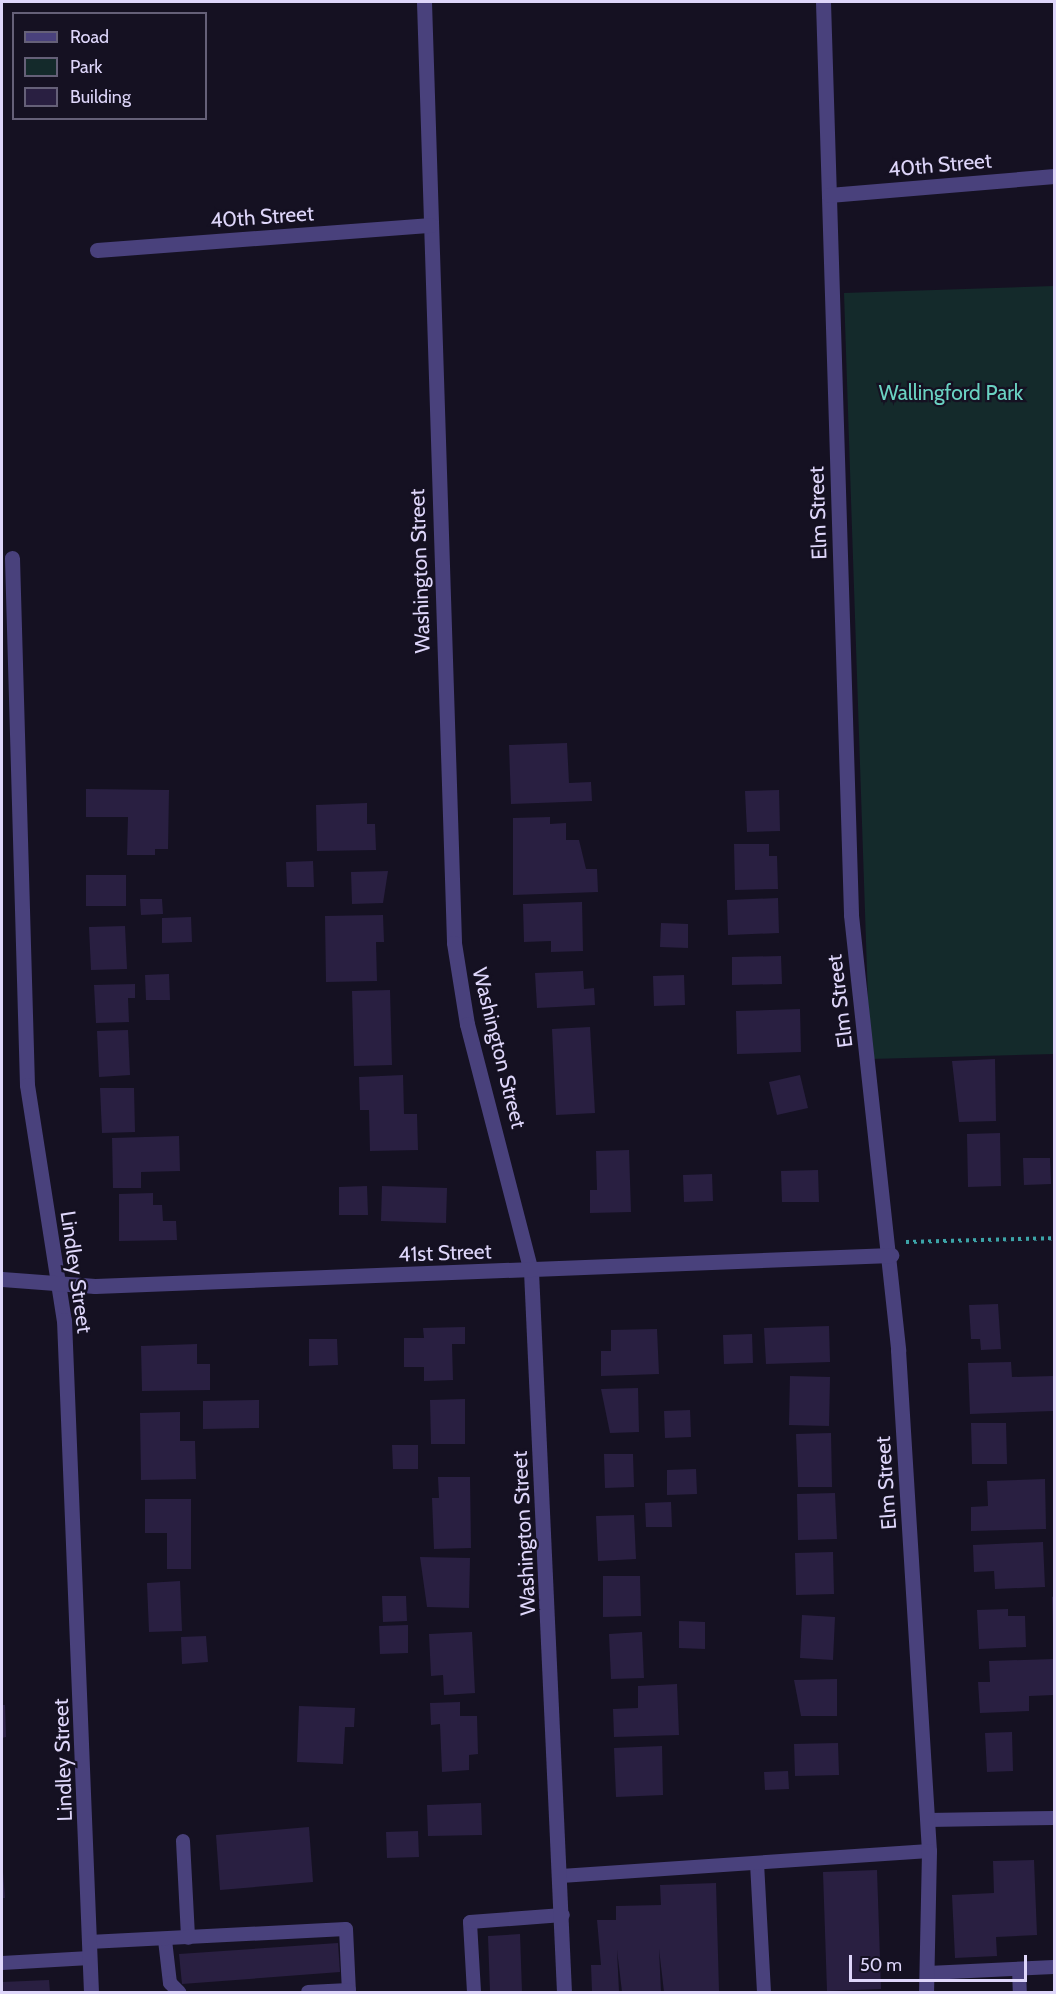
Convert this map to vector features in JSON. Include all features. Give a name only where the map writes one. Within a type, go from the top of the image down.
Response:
[{"type":"street","name":"Washington Street","points":[[424,2],[454,943],[467,1024],[531,1271],[561,1876],[564,1992]]},
{"type":"street","name":"Elm Street","points":[[823,2],[851,915],[891,1255],[929,1851],[926,1992]]},
{"type":"street","name":"40th Street","points":[[829,195],[1054,177]]},
{"type":"street","name":"40th Street","points":[[97,250],[431,225]]},
{"type":"street","name":"Lindley Street","points":[[12,558],[27,1085],[58,1287],[82,1693],[91,1992]]},
{"type":"street","name":"41st Street","points":[[2,1280],[58,1287],[531,1271],[891,1255]]},
{"type":"lane","points":[[927,1820],[1054,1818]]},
{"type":"lane","points":[[183,1841],[188,1938]]},
{"type":"lane","points":[[561,1876],[929,1851]]},
{"type":"lane","points":[[757,1863],[764,1992]]},
{"type":"lane","points":[[474,1992],[470,1922],[562,1914]]},
{"type":"lane","points":[[2,1962],[165,1940],[346,1929],[349,1991],[308,1992]]},
{"type":"lane","points":[[165,1940],[170,1983],[179,1992]]},
{"type":"lane","points":[[928,1973],[1054,1967]]},
{"type":"lane","points":[[1019,1969],[1020,1992]]},
{"type":"path","points":[[904,1242],[925,1246],[1054,1238]]},
{"type":"green space","name":"Wallingford Park","points":[[1054,286],[1054,1054],[870,1059],[844,293]]},
{"type":"building","points":[[567,743],[569,783],[591,782],[592,801],[511,804],[509,745]]},
{"type":"building","points":[[86,789],[169,790],[168,849],[155,849],[155,855],[127,855],[128,817],[86,817]]},
{"type":"building","points":[[779,790],[780,831],[747,832],[745,791]]},
{"type":"building","points":[[367,803],[367,824],[375,824],[376,850],[317,851],[316,805]]},
{"type":"building","points":[[550,817],[550,824],[566,823],[566,840],[579,840],[586,869],[597,869],[598,892],[513,895],[513,818]]},
{"type":"building","points":[[734,844],[769,844],[769,856],[777,856],[778,889],[735,890]]},
{"type":"building","points":[[313,861],[314,887],[287,887],[286,862]]},
{"type":"building","points":[[388,871],[383,903],[352,904],[351,872]]},
{"type":"building","points":[[86,875],[126,875],[126,906],[86,906]]},
{"type":"building","points":[[778,898],[779,933],[728,935],[727,900]]},
{"type":"building","points":[[140,899],[162,899],[163,914],[141,915]]},
{"type":"building","points":[[582,902],[583,951],[551,952],[551,941],[524,942],[523,904]]},
{"type":"building","points":[[383,915],[384,942],[376,942],[377,981],[326,982],[325,916]]},
{"type":"building","points":[[191,917],[192,942],[162,943],[162,918]]},
{"type":"building","points":[[661,923],[688,924],[688,948],[660,947]]},
{"type":"building","points":[[125,926],[127,969],[91,970],[89,927]]},
{"type":"building","points":[[781,956],[782,984],[732,985],[732,957]]},
{"type":"building","points":[[583,971],[584,989],[594,988],[595,1005],[537,1008],[535,973]]},
{"type":"building","points":[[169,974],[170,1000],[146,1000],[145,975]]},
{"type":"building","points":[[684,975],[685,1005],[654,1006],[653,976]]},
{"type":"building","points":[[135,984],[135,998],[128,998],[129,1022],[96,1023],[94,985]]},
{"type":"building","points":[[390,990],[392,1065],[354,1066],[352,991]]},
{"type":"building","points":[[800,1009],[801,1052],[737,1054],[736,1011]]},
{"type":"building","points":[[590,1027],[595,1113],[556,1115],[552,1029]]},
{"type":"building","points":[[128,1030],[130,1075],[99,1077],[97,1031]]},
{"type":"building","points":[[995,1059],[996,1121],[959,1122],[952,1061]]},
{"type":"building","points":[[403,1075],[404,1114],[417,1114],[418,1150],[370,1151],[369,1110],[360,1110],[359,1077]]},
{"type":"building","points":[[800,1075],[808,1108],[777,1115],[769,1082]]},
{"type":"building","points":[[100,1088],[134,1088],[135,1132],[102,1133]]},
{"type":"building","points":[[1000,1133],[1001,1186],[968,1187],[967,1134]]},
{"type":"building","points":[[179,1136],[180,1171],[141,1172],[141,1188],[113,1188],[112,1138]]},
{"type":"building","points":[[629,1150],[631,1212],[590,1213],[590,1190],[597,1190],[596,1151]]},
{"type":"building","points":[[1023,1158],[1050,1158],[1051,1184],[1024,1185]]},
{"type":"building","points":[[818,1170],[819,1202],[782,1202],[781,1171]]},
{"type":"building","points":[[712,1174],[713,1201],[684,1202],[683,1175]]},
{"type":"building","points":[[367,1186],[368,1215],[339,1215],[339,1187]]},
{"type":"building","points":[[382,1186],[447,1188],[446,1223],[381,1221]]},
{"type":"building","points":[[153,1193],[153,1205],[162,1205],[163,1221],[176,1221],[177,1240],[119,1241],[119,1194]]},
{"type":"building","points":[[998,1304],[1001,1349],[981,1350],[980,1339],[971,1339],[969,1305]]},
{"type":"building","points":[[829,1326],[830,1362],[766,1364],[764,1328]]},
{"type":"building","points":[[465,1327],[465,1344],[452,1344],[453,1380],[424,1381],[424,1367],[404,1367],[404,1338],[424,1338],[423,1328]]},
{"type":"building","points":[[657,1329],[659,1374],[601,1376],[601,1351],[611,1351],[611,1330]]},
{"type":"building","points":[[752,1334],[753,1363],[724,1364],[723,1335]]},
{"type":"building","points":[[309,1339],[337,1339],[338,1365],[309,1366]]},
{"type":"building","points":[[197,1344],[197,1364],[210,1364],[210,1390],[142,1391],[141,1346]]},
{"type":"building","points":[[1011,1362],[1012,1377],[1054,1376],[1054,1411],[970,1414],[968,1363]]},
{"type":"building","points":[[790,1376],[830,1377],[829,1426],[789,1425]]},
{"type":"building","points":[[638,1388],[639,1432],[610,1433],[601,1389]]},
{"type":"building","points":[[465,1399],[465,1444],[431,1444],[430,1400]]},
{"type":"building","points":[[259,1400],[259,1428],[203,1429],[203,1401]]},
{"type":"building","points":[[690,1410],[691,1437],[665,1438],[664,1411]]},
{"type":"building","points":[[180,1412],[180,1441],[195,1441],[196,1479],[141,1480],[140,1413]]},
{"type":"building","points":[[971,1423],[1006,1423],[1007,1464],[972,1464]]},
{"type":"building","points":[[831,1433],[832,1487],[798,1487],[796,1434]]},
{"type":"building","points":[[392,1445],[418,1445],[418,1469],[393,1469]]},
{"type":"building","points":[[604,1454],[633,1454],[634,1487],[605,1488]]},
{"type":"building","points":[[696,1469],[697,1494],[667,1495],[667,1470]]},
{"type":"building","points":[[438,1477],[470,1477],[471,1548],[434,1549],[432,1498],[439,1498]]},
{"type":"building","points":[[1045,1479],[1046,1529],[971,1531],[971,1507],[988,1506],[987,1481]]},
{"type":"building","points":[[835,1493],[837,1539],[798,1540],[797,1494]]},
{"type":"building","points":[[145,1499],[191,1499],[191,1569],[167,1569],[167,1533],[145,1533]]},
{"type":"building","points":[[671,1502],[672,1527],[646,1527],[645,1503]]},
{"type":"building","points":[[634,1515],[636,1559],[598,1561],[596,1516]]},
{"type":"building","points":[[1043,1542],[1045,1587],[995,1589],[994,1571],[974,1572],[973,1545]]},
{"type":"building","points":[[833,1552],[834,1594],[796,1595],[795,1553]]},
{"type":"building","points":[[420,1557],[470,1558],[469,1608],[427,1607]]},
{"type":"building","points":[[603,1576],[640,1576],[641,1616],[603,1617]]},
{"type":"building","points":[[180,1581],[182,1631],[149,1632],[147,1583]]},
{"type":"building","points":[[382,1596],[406,1596],[407,1621],[383,1622]]},
{"type":"building","points":[[1054,1596],[1054,1628],[1053,1628],[1052,1597]]},
{"type":"building","points":[[1008,1609],[1008,1616],[1025,1616],[1026,1647],[979,1649],[977,1610]]},
{"type":"building","points":[[802,1615],[835,1617],[833,1660],[800,1658]]},
{"type":"building","points":[[679,1621],[705,1622],[705,1649],[679,1648]]},
{"type":"building","points":[[408,1625],[408,1653],[380,1654],[379,1626]]},
{"type":"building","points":[[472,1632],[475,1693],[444,1695],[443,1675],[431,1676],[429,1634]]},
{"type":"building","points":[[642,1632],[644,1678],[611,1679],[609,1634]]},
{"type":"building","points":[[206,1636],[208,1662],[182,1664],[181,1637]]},
{"type":"building","points":[[1054,1659],[1054,1695],[1029,1696],[1029,1711],[980,1713],[978,1682],[990,1682],[989,1661]]},
{"type":"building","points":[[837,1679],[837,1716],[801,1716],[794,1680]]},
{"type":"building","points":[[677,1684],[679,1735],[614,1737],[613,1709],[638,1708],[638,1686]]},
{"type":"building","points":[[460,1702],[460,1716],[477,1716],[478,1754],[469,1755],[469,1770],[442,1772],[440,1724],[431,1725],[430,1703]]},
{"type":"building","points":[[2,1705],[5,1705],[6,1737],[2,1738]]},
{"type":"building","points":[[299,1706],[355,1708],[354,1727],[345,1727],[343,1764],[297,1762]]},
{"type":"building","points":[[1012,1732],[1013,1771],[987,1772],[985,1733]]},
{"type":"building","points":[[838,1743],[839,1775],[795,1776],[794,1744]]},
{"type":"building","points":[[662,1746],[663,1795],[616,1797],[614,1748]]},
{"type":"building","points":[[788,1771],[789,1789],[765,1790],[764,1772]]},
{"type":"building","points":[[481,1803],[482,1835],[428,1836],[427,1805]]},
{"type":"building","points":[[309,1827],[313,1882],[220,1890],[216,1835]]},
{"type":"building","points":[[418,1831],[419,1857],[387,1858],[386,1832]]},
{"type":"building","points":[[1034,1860],[1037,1935],[996,1937],[997,1956],[955,1958],[952,1895],[994,1893],[993,1861]]},
{"type":"building","points":[[877,1870],[881,1989],[827,1991],[823,1872]]},
{"type":"building","points":[[3,1872],[5,1898],[2,1898]]},
{"type":"building","points":[[716,1883],[719,1991],[664,1992],[659,1949],[661,1992],[622,1992],[617,1950],[619,1992],[592,1992],[591,1965],[601,1965],[597,1920],[616,1920],[616,1906],[661,1905],[660,1885]]},
{"type":"building","points":[[520,1934],[522,1992],[490,1992],[488,1936]]},
{"type":"building","points":[[338,1943],[340,1972],[182,1984],[179,1954]]},
{"type":"building","points":[[49,1980],[50,1992],[2,1992],[2,1982]]}]
